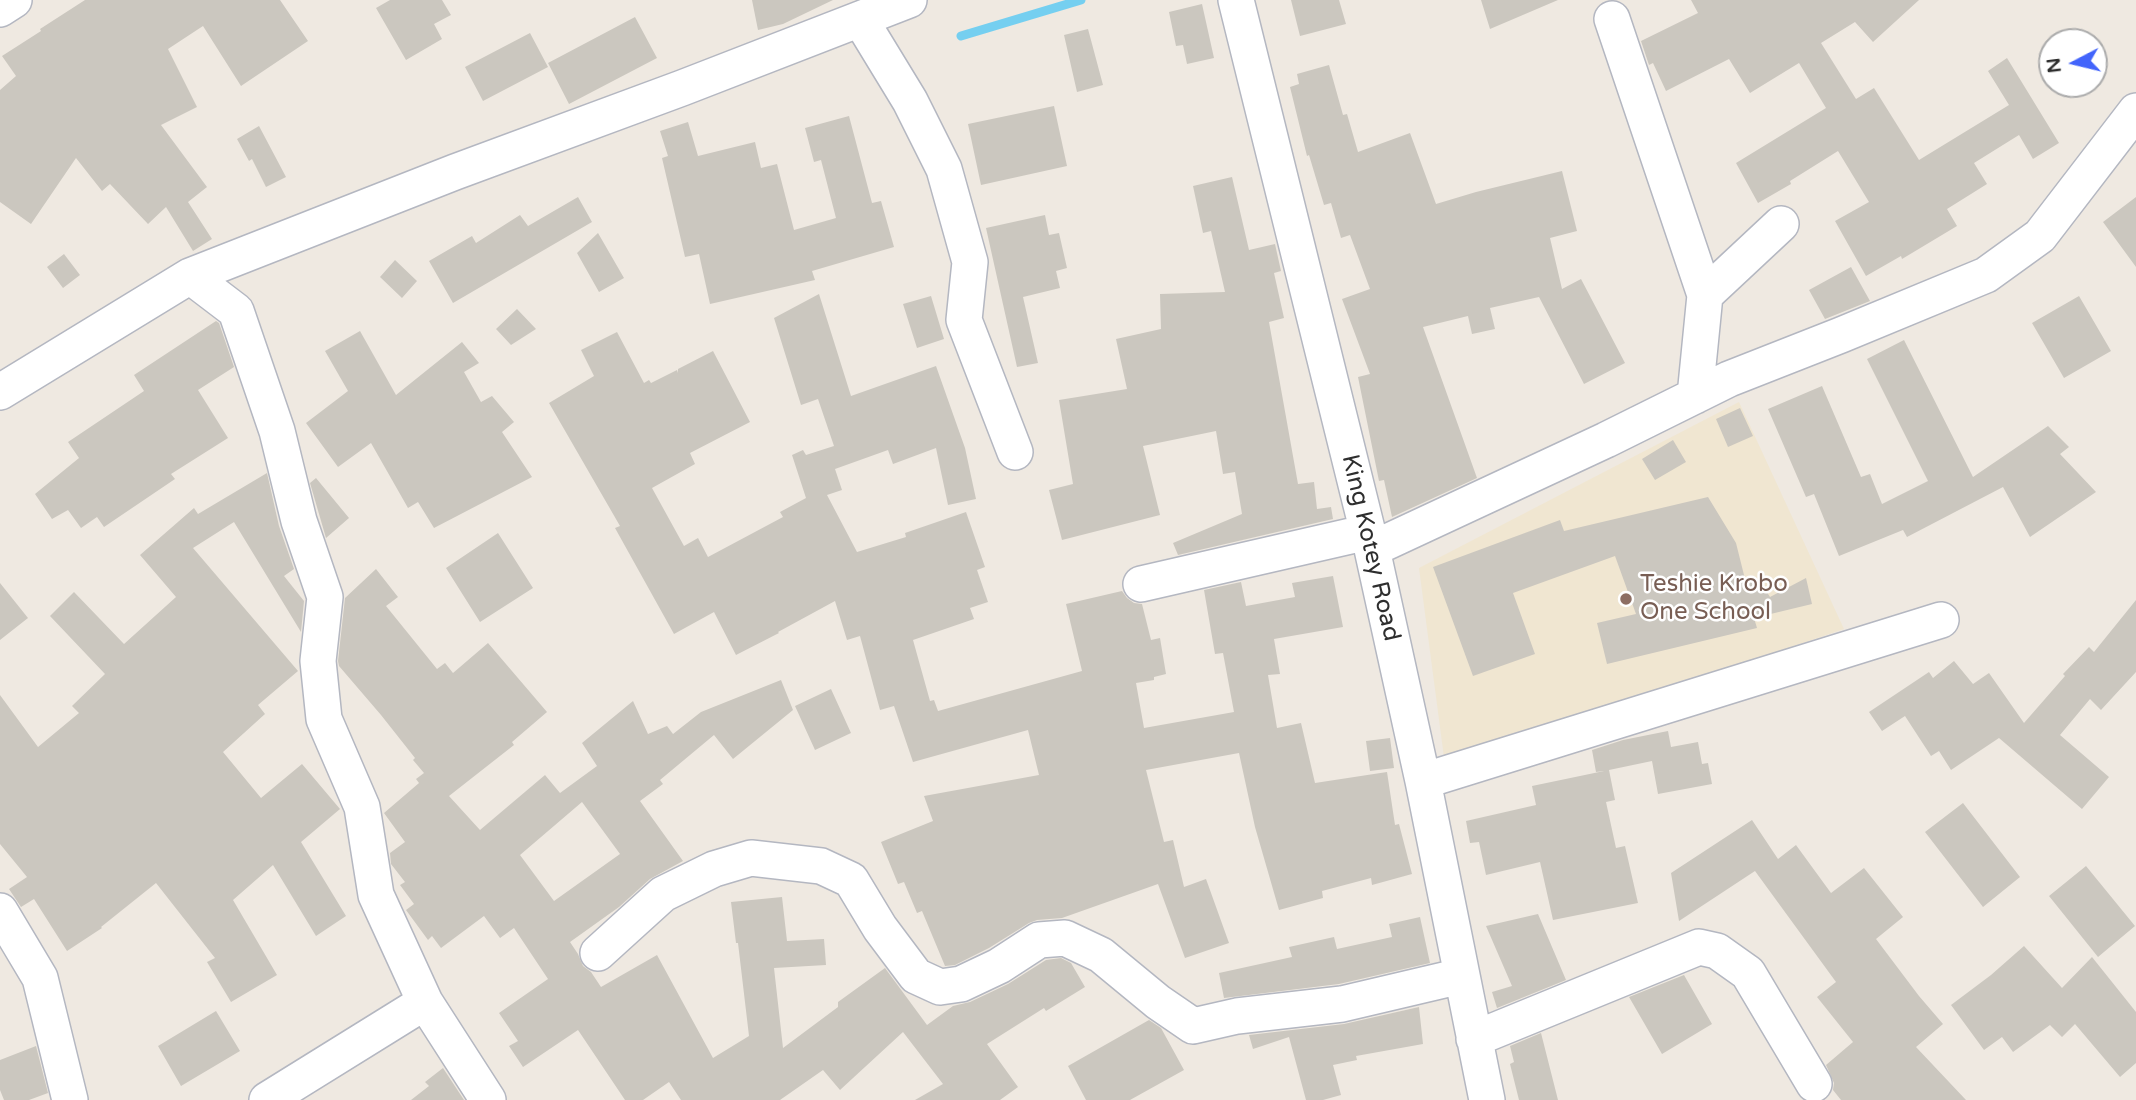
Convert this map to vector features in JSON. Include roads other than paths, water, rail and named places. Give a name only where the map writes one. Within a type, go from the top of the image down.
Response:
[{"type":"street","points":[[0,9],[14,0]]},
{"type":"street","points":[[0,392],[190,276],[455,172],[909,0]]},
{"type":"street","name":"King Kotey Road","points":[[1236,0],[1370,541],[1423,781],[1487,1100]]},
{"type":"street","points":[[860,19],[910,101],[944,169],[970,262],[964,320],[1015,452]]},
{"type":"street","points":[[1612,19],[1705,295],[1695,396]]},
{"type":"street","points":[[1141,584],[1370,541],[1728,379],[1986,275],[2040,236],[2136,111]]},
{"type":"street","points":[[1705,295],[1781,224]]},
{"type":"street","points":[[190,276],[236,311],[277,430],[299,521],[325,597],[318,661],[324,719],[362,807],[376,895],[425,1002],[488,1100]]},
{"type":"street","points":[[1423,781],[1941,620]]},
{"type":"street","points":[[598,953],[663,894],[714,869],[751,858],[821,866],[851,880],[880,928],[916,976],[940,987],[961,984],[999,966],[1039,940],[1065,938],[1101,955],[1158,1002],[1193,1026],[1237,1016],[1342,1003],[1461,976]]},
{"type":"street","points":[[0,911],[40,978],[70,1100]]},
{"type":"street","points":[[1474,1039],[1699,947],[1717,951],[1748,974],[1819,1095]]},
{"type":"street","points":[[268,1100],[425,1002]]},
{"type":"waterway","points":[[961,36],[1081,0]]},
{"type":"place","name":"Teshie Krobo One School","points":[[1626,599]]}]
